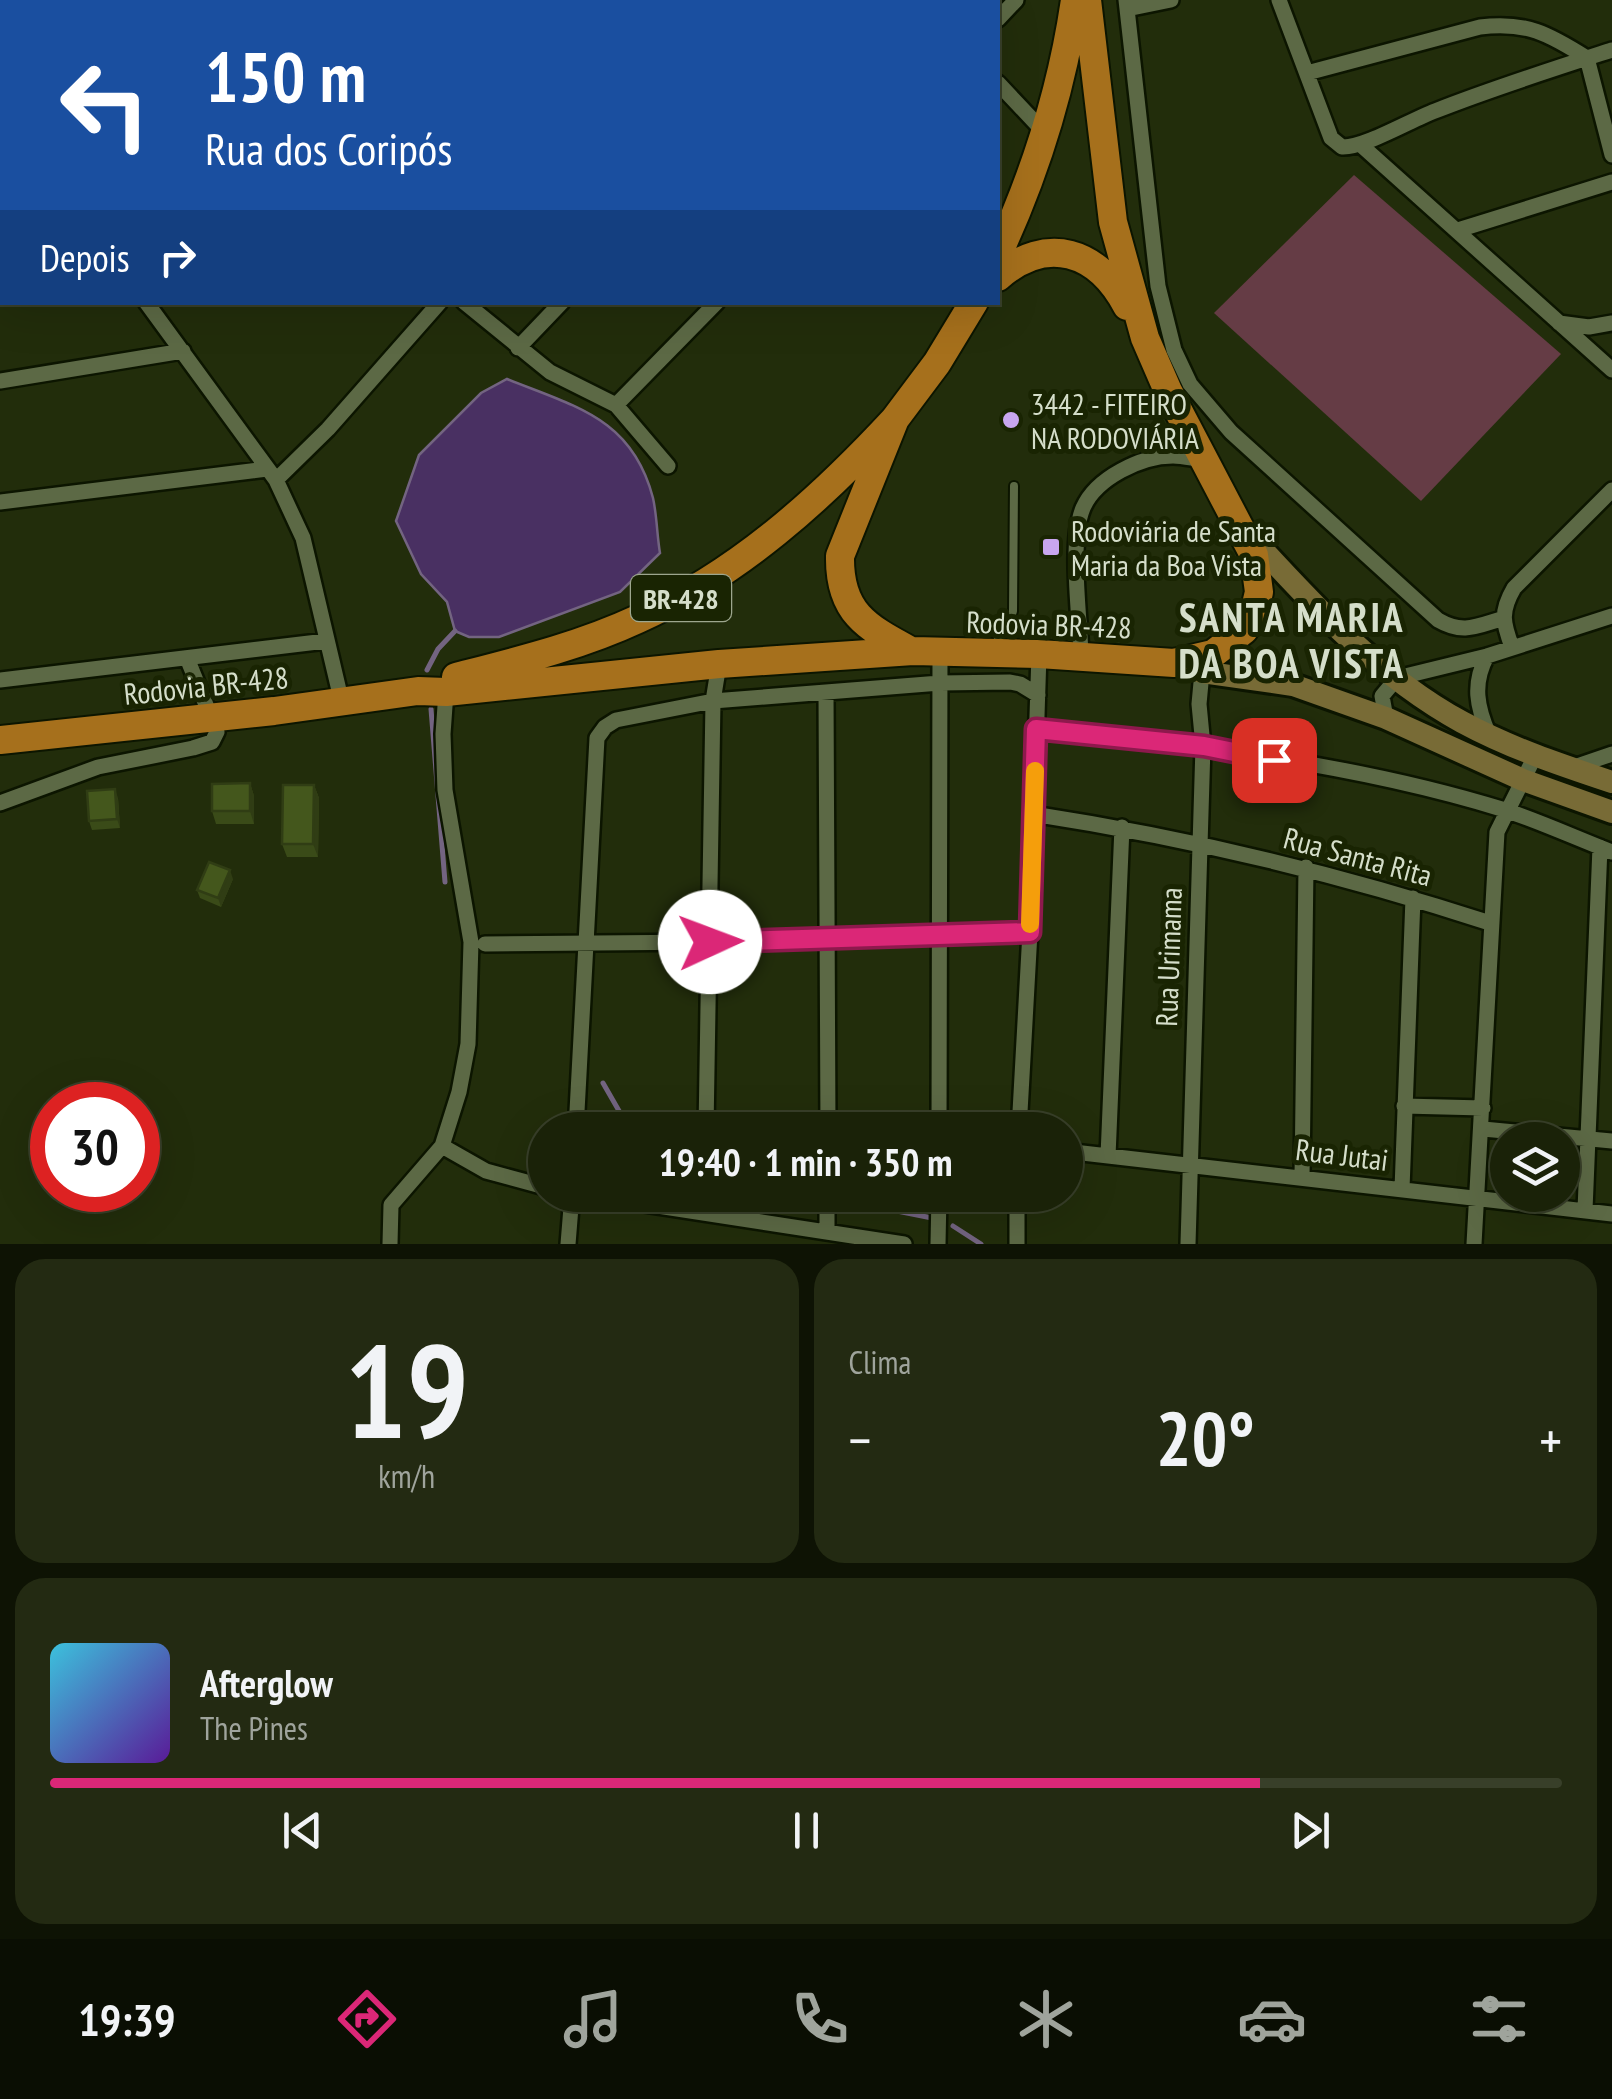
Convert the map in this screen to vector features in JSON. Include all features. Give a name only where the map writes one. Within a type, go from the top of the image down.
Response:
[{"type":"highway","points":[[1000,250],[1046,134],[1065,66],[1075,0]]},
{"type":"highway","name":"Rodovia BR-428","points":[[418,691],[446,692],[719,664],[926,652],[1039,654],[1174,663],[1213,654],[1231,644],[1254,613],[1259,592],[1257,572],[1242,528],[1145,338],[1113,222],[1087,0]]},
{"type":"highway","points":[[1000,276],[1022,259],[1044,252],[1079,258],[1098,267],[1116,285],[1145,338]]},
{"type":"highway","name":"BR-428","points":[[895,419],[938,363],[972,305]]},
{"type":"highway","points":[[895,419],[845,538],[840,580],[846,600],[872,630],[926,652]]},
{"type":"highway","name":"Rodovia BR-428","points":[[0,740],[342,704],[418,691],[569,646],[636,620],[705,585],[778,533],[852,466],[895,419]]},
{"type":"main road","points":[[1242,528],[1330,622],[1398,678],[1461,722],[1535,756],[1596,773]]},
{"type":"main road","points":[[1174,663],[1202,672],[1292,686],[1386,718],[1523,780],[1612,812]]},
{"type":"street","points":[[1171,0],[1126,5],[1158,286],[1174,350],[1190,384],[1211,412],[1438,620],[1453,629],[1502,619]]},
{"type":"street","points":[[1278,0],[1331,138],[1342,148],[1362,146],[1440,108],[1612,50]]},
{"type":"street","points":[[1307,74],[1480,27],[1505,24],[1552,36],[1587,58],[1612,155]]},
{"type":"street","points":[[1003,89],[1046,134]]},
{"type":"street","points":[[1362,146],[1612,370]]},
{"type":"street","points":[[1458,230],[1612,182]]},
{"type":"street","points":[[148,305],[271,474],[303,538],[342,704]]},
{"type":"street","points":[[0,502],[271,474],[328,429],[437,305]]},
{"type":"street","points":[[468,305],[550,372],[616,405],[668,466]]},
{"type":"street","points":[[518,348],[559,305]]},
{"type":"street","points":[[616,405],[714,305]]},
{"type":"street","points":[[1555,322],[1590,327],[1612,324]]},
{"type":"street","points":[[0,381],[183,351]]},
{"type":"street","points":[[1081,656],[1076,539],[1083,508],[1097,488],[1118,472],[1172,456],[1204,460]]},
{"type":"street","points":[[1512,647],[1502,619],[1514,588],[1612,490]]},
{"type":"street","points":[[1386,718],[1382,696],[1398,678],[1487,656],[1612,616]]},
{"type":"street","points":[[0,680],[326,641]]},
{"type":"street","points":[[926,652],[940,683],[939,1112]]},
{"type":"street","points":[[1020,1112],[1039,654]]},
{"type":"street","points":[[1487,656],[1477,696],[1490,735]]},
{"type":"street","points":[[0,803],[98,767],[212,742],[217,732],[188,658]]},
{"type":"street","points":[[706,1112],[713,701],[719,664]]},
{"type":"street","name":"Rua Urimama","points":[[1188,1244],[1204,746],[1199,696],[1202,672]]},
{"type":"street","points":[[577,1112],[597,738],[604,727],[616,720],[713,701],[940,683],[1010,682],[1038,695]]},
{"type":"street","points":[[390,1244],[392,1205],[442,1146],[459,1092],[468,1044],[472,969],[468,916],[445,790],[442,734],[446,692]]},
{"type":"street","points":[[826,692],[828,1112]]},
{"type":"street","points":[[1036,729],[1204,746],[1415,786],[1507,811],[1606,849],[1585,1210]]},
{"type":"street","points":[[1596,773],[1612,754]]},
{"type":"street","points":[[1474,1244],[1497,832],[1535,756]]},
{"type":"street","name":"Rua Santa Rita","points":[[1034,814],[1122,828],[1306,867],[1490,923]]},
{"type":"street","points":[[1108,1156],[1122,828]]},
{"type":"street","points":[[1302,1177],[1306,867]]},
{"type":"street","points":[[1402,1189],[1413,898]]},
{"type":"street","points":[[485,944],[1030,932]]},
{"type":"street","points":[[1404,1106],[1483,1108]]},
{"type":"street","points":[[1483,1128],[1612,1141]]},
{"type":"street","points":[[442,1146],[486,1171],[528,1182]]},
{"type":"street","name":"Rua Jutai","points":[[1083,1153],[1612,1214]]},
{"type":"street","points":[[568,1244],[571,1212]]},
{"type":"street","points":[[704,1212],[904,1244]]},
{"type":"street","points":[[827,1212],[827,1231]]},
{"type":"street","points":[[938,1244],[939,1212]]},
{"type":"street","points":[[1017,1212],[1017,1244]]},
{"type":"lane","points":[[986,654],[1001,637],[1013,610],[1014,486]]},
{"type":"shaded area","points":[[1354,175],[1561,354],[1421,501],[1214,313]]},
{"type":"shaded area","points":[[507,379],[598,419],[631,450],[644,471],[653,498],[660,553],[620,592],[499,637],[469,637],[455,631],[447,602],[421,574],[396,521],[419,455],[481,393]]},
{"type":"building","points":[[250,783],[250,811],[212,811],[212,784]]},
{"type":"building","points":[[283,785],[314,785],[313,844],[282,844]]},
{"type":"building","points":[[115,789],[117,819],[89,821],[87,791]]},
{"type":"building","points":[[209,862],[230,870],[218,898],[197,890]]},
{"type":"waterway","points":[[427,670],[438,649],[455,631]]},
{"type":"waterway","points":[[431,709],[445,882]]},
{"type":"waterway","points":[[603,1083],[620,1112]]},
{"type":"waterway","points":[[902,1212],[937,1219]]},
{"type":"waterway","points":[[953,1226],[981,1244]]},
{"type":"slow traffic","points":[[1030,924],[1035,771]]},
{"type":"place","name":"3442 - FITEIRO NA RODOVIÁRIA","points":[[1011,420]]},
{"type":"place","name":"Rodoviária de Santa Maria da Boa Vista","points":[[1051,547]]},
{"type":"district","name":"SANTA MARIA DA BOA VISTA","points":[[1292,640]]},
{"type":"route","points":[[710,942],[1030,932],[1036,729],[1204,746],[1274,760]]}]
